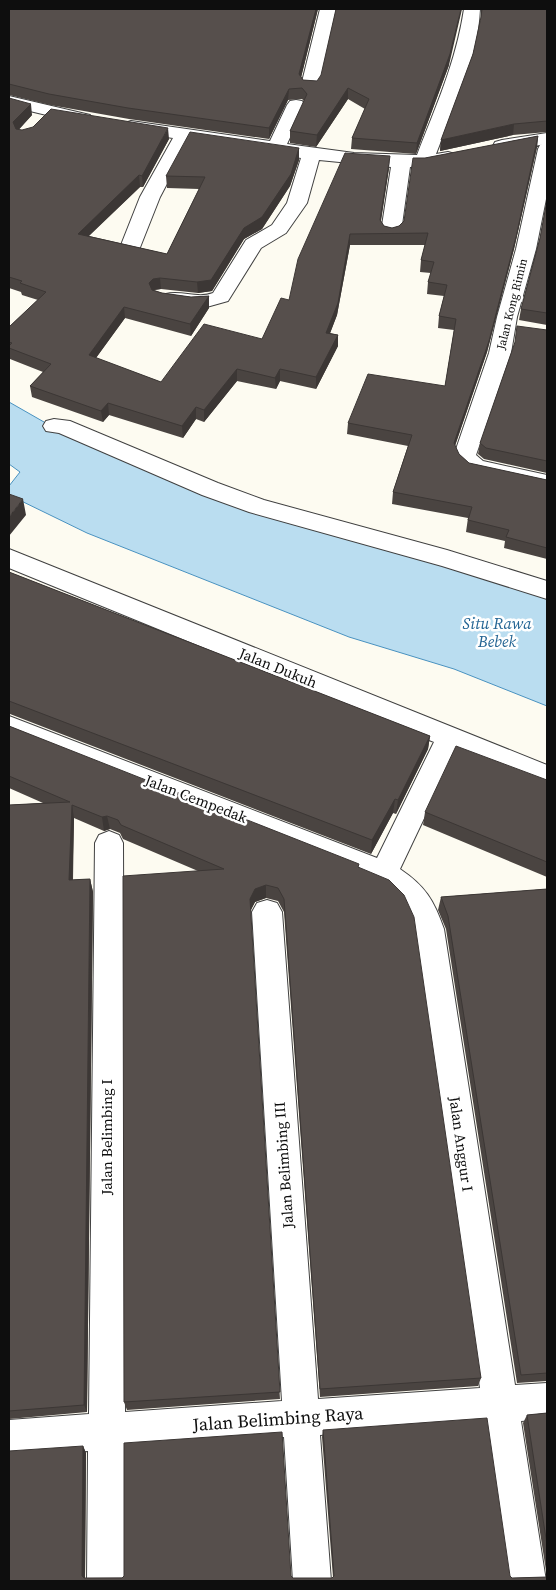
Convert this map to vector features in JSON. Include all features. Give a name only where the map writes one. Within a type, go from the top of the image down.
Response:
[{"type":"street","points":[[310,86],[328,9]]},
{"type":"street","points":[[424,162],[472,27],[472,9]]},
{"type":"street","points":[[9,102],[42,117],[106,123],[310,154],[401,161],[424,162],[513,143],[547,138]]},
{"type":"street","points":[[276,148],[296,105]]},
{"type":"street","points":[[129,250],[150,197],[184,134]]},
{"type":"street","name":"Jalan Kong Rimin","points":[[547,149],[526,249],[513,328],[500,353],[465,455],[467,460],[476,467],[547,482]]},
{"type":"street","points":[[161,296],[194,301],[213,301],[221,297],[253,244],[279,229],[298,203],[310,154]]},
{"type":"street","points":[[391,232],[401,161]]},
{"type":"street","points":[[54,426],[58,425],[210,490],[257,506],[438,556],[547,590]]},
{"type":"street","name":"Jalan Dukuh","points":[[9,558],[547,778]]},
{"type":"street","name":"Jalan Cempedak","points":[[9,726],[384,873]]},
{"type":"street","points":[[384,873],[449,738]]},
{"type":"street","name":"Jalan Belimbing I","points":[[106,1581],[109,843]]},
{"type":"street","name":"Jalan Anggur I","points":[[384,873],[414,894],[423,909],[428,929],[527,1581]]},
{"type":"street","name":"Jalan Belimbing III","points":[[267,912],[312,1581]]},
{"type":"street","name":"Jalan Belimbing Raya","points":[[9,1438],[547,1400]]},
{"type":"water","name":"Situ Rawa Bebek","points":[[9,402],[51,426],[102,445],[547,596],[547,706],[454,669],[349,637],[87,533],[9,495],[9,486],[20,472],[9,464]]},
{"type":"building","points":[[9,9],[316,9],[299,74],[303,80],[317,81],[321,75],[336,9],[461,9],[450,54],[417,143],[352,138],[369,99],[348,88],[317,135],[290,131],[307,94],[302,88],[289,89],[269,128],[128,108],[49,94],[9,84]]},
{"type":"building","points":[[482,9],[547,9],[547,121],[514,124],[441,140],[473,54]]},
{"type":"building","points":[[9,98],[31,104],[13,122],[16,129],[22,130],[33,127],[51,109],[168,128],[142,176],[139,175],[78,234],[167,254],[205,177],[166,176],[190,132],[299,148],[291,174],[262,217],[244,228],[211,280],[197,282],[160,278],[153,279],[149,283],[152,290],[162,293],[191,297],[209,296],[190,324],[124,307],[89,355],[161,382],[204,324],[262,339],[281,298],[289,300],[298,259],[345,153],[390,156],[380,220],[384,226],[392,228],[399,226],[404,221],[413,158],[425,158],[538,136],[516,237],[489,341],[454,443],[459,454],[469,463],[547,480],[547,548],[506,537],[509,530],[468,520],[472,507],[393,492],[412,435],[348,423],[368,374],[445,386],[456,319],[439,316],[447,285],[428,282],[434,262],[421,260],[428,233],[350,234],[338,303],[326,333],[338,335],[316,377],[280,369],[275,378],[237,369],[204,410],[196,407],[182,426],[108,403],[101,411],[30,386],[51,364],[9,348],[12,343],[9,342],[9,327],[46,292],[9,277]]},
{"type":"building","points":[[547,200],[547,313],[521,309],[540,238]]},
{"type":"building","points":[[517,326],[547,330],[547,461],[486,448],[480,443],[515,342]]},
{"type":"building","points":[[9,494],[23,499],[9,517]]},
{"type":"building","points":[[9,572],[430,736],[398,800],[395,799],[372,840],[9,701]]},
{"type":"building","points":[[9,726],[359,864],[358,867],[389,880],[404,895],[414,917],[481,1378],[320,1389],[284,899],[278,888],[266,885],[255,889],[250,899],[280,1392],[124,1402],[123,876],[224,869],[121,825],[118,820],[107,816],[102,817],[72,805],[69,880],[90,879],[84,1405],[9,1411],[9,805],[70,802],[9,776]]},
{"type":"building","points":[[456,746],[547,780],[547,862],[425,812]]},
{"type":"building","points":[[547,889],[547,1373],[521,1375],[448,916],[441,897]]},
{"type":"building","points":[[547,1413],[547,1545],[527,1415]]},
{"type":"building","points":[[487,1418],[510,1576],[512,1578],[547,1577],[547,1581],[9,1581],[9,1451],[83,1446],[82,1576],[84,1578],[122,1578],[124,1576],[124,1443],[282,1432],[291,1576],[293,1578],[332,1578],[334,1576],[323,1430]]}]
